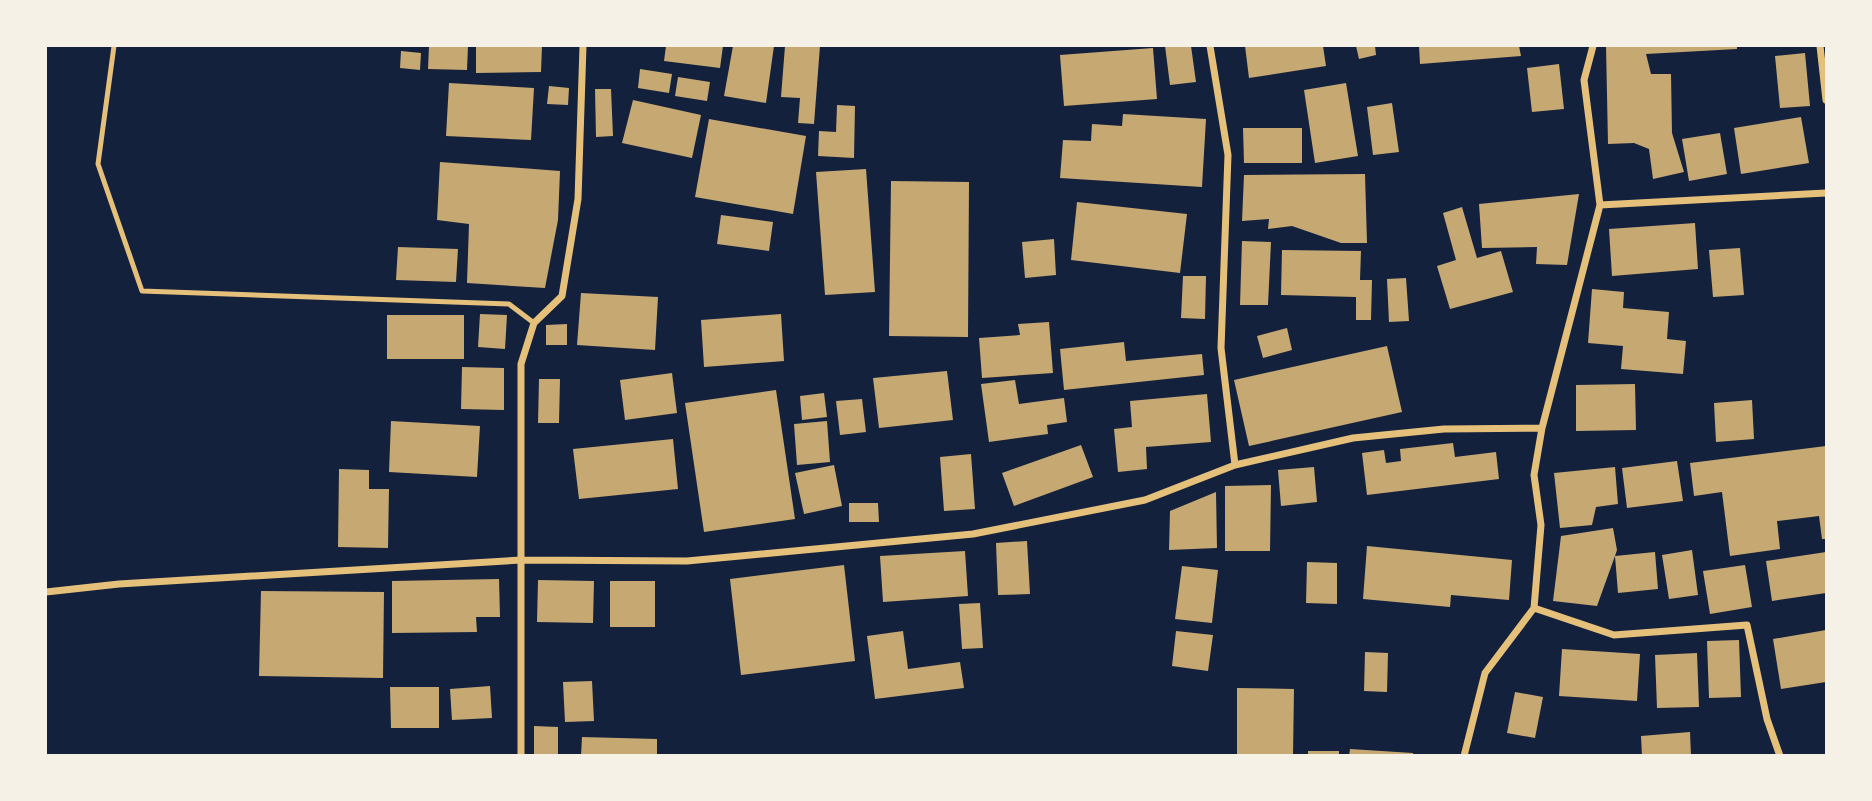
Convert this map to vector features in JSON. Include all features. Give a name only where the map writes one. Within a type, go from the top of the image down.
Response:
[{"type":"street","points":[[521,755],[521,364],[534,323],[562,296],[578,200],[583,46]]},
{"type":"street","points":[[1210,46],[1228,155],[1221,348],[1236,466]]},
{"type":"street","points":[[1464,755],[1485,673],[1534,608],[1541,525],[1534,475],[1542,428],[1600,205],[1584,80],[1593,46]]},
{"type":"street","points":[[1820,46],[1826,100]]},
{"type":"street","points":[[1600,205],[1826,193]]},
{"type":"street","points":[[46,592],[119,584],[522,560],[687,561],[973,534],[1145,500],[1236,466],[1353,438],[1444,429],[1542,428]]},
{"type":"street","points":[[1534,608],[1614,635],[1746,625],[1767,719],[1780,755]]},
{"type":"lane","points":[[114,46],[98,164],[142,290],[509,304],[534,323]]},
{"type":"building","points":[[429,46],[468,46],[467,70],[428,69]]},
{"type":"building","points":[[476,46],[542,46],[541,72],[476,73]]},
{"type":"building","points":[[666,46],[723,46],[720,68],[664,61]]},
{"type":"building","points":[[733,46],[774,46],[766,103],[724,96]]},
{"type":"building","points":[[785,46],[820,46],[814,124],[798,123],[800,98],[781,97]]},
{"type":"building","points":[[1165,46],[1191,46],[1196,82],[1170,85]]},
{"type":"building","points":[[1245,46],[1323,46],[1326,66],[1249,78]]},
{"type":"building","points":[[1356,46],[1375,46],[1376,55],[1359,59]]},
{"type":"building","points":[[1419,46],[1519,46],[1521,56],[1420,64]]},
{"type":"building","points":[[1606,46],[1737,46],[1737,49],[1646,54],[1651,74],[1671,74],[1672,133],[1684,172],[1653,179],[1649,149],[1634,143],[1608,144]]},
{"type":"building","points":[[1153,48],[1157,99],[1064,106],[1060,55]]},
{"type":"building","points":[[401,51],[421,53],[420,70],[400,68]]},
{"type":"building","points":[[1805,53],[1810,106],[1780,108],[1775,56]]},
{"type":"building","points":[[1559,64],[1564,109],[1532,112],[1527,68]]},
{"type":"building","points":[[640,69],[672,74],[669,93],[638,88]]},
{"type":"building","points":[[678,77],[710,82],[707,101],[675,96]]},
{"type":"building","points":[[449,83],[534,88],[531,140],[446,136]]},
{"type":"building","points":[[1346,83],[1358,156],[1315,163],[1304,90]]},
{"type":"building","points":[[549,86],[569,88],[568,105],[547,104]]},
{"type":"building","points":[[595,89],[611,89],[613,136],[596,137]]},
{"type":"building","points":[[633,100],[701,115],[692,158],[622,143]]},
{"type":"building","points":[[1392,103],[1399,152],[1373,155],[1367,107]]},
{"type":"building","points":[[837,105],[855,106],[854,158],[818,156],[819,131],[836,132]]},
{"type":"building","points":[[1123,114],[1206,119],[1202,187],[1060,178],[1063,140],[1091,141],[1092,124],[1122,126]]},
{"type":"building","points":[[1801,117],[1809,163],[1741,174],[1734,128]]},
{"type":"building","points":[[709,119],[806,136],[793,214],[695,197]]},
{"type":"building","points":[[1243,128],[1302,128],[1302,163],[1244,163]]},
{"type":"building","points":[[1720,133],[1727,174],[1689,181],[1682,139]]},
{"type":"building","points":[[440,162],[560,171],[558,220],[545,288],[467,283],[469,224],[437,220]]},
{"type":"building","points":[[866,169],[875,292],[825,295],[816,172]]},
{"type":"building","points":[[1365,174],[1367,243],[1341,243],[1292,226],[1268,229],[1269,219],[1242,221],[1244,175]]},
{"type":"building","points":[[891,181],[969,182],[968,337],[889,336]]},
{"type":"building","points":[[1579,194],[1567,265],[1536,264],[1537,247],[1482,248],[1479,204]]},
{"type":"building","points":[[1077,202],[1187,214],[1180,273],[1071,260]]},
{"type":"building","points":[[1462,207],[1477,258],[1501,251],[1513,292],[1450,309],[1437,266],[1456,260],[1443,213]]},
{"type":"building","points":[[721,215],[773,222],[769,251],[717,244]]},
{"type":"building","points":[[1695,223],[1698,269],[1612,276],[1609,229]]},
{"type":"building","points":[[1054,239],[1056,275],[1025,278],[1022,242]]},
{"type":"building","points":[[1242,241],[1271,242],[1268,305],[1240,305]]},
{"type":"building","points":[[398,247],[458,249],[456,282],[396,280]]},
{"type":"building","points":[[1740,248],[1744,295],[1713,297],[1709,250]]},
{"type":"building","points":[[1282,250],[1361,251],[1360,280],[1372,280],[1371,320],[1356,320],[1356,297],[1281,295]]},
{"type":"building","points":[[1183,276],[1206,276],[1205,319],[1181,318]]},
{"type":"building","points":[[1406,278],[1409,321],[1389,322],[1387,279]]},
{"type":"building","points":[[1592,289],[1624,292],[1623,308],[1669,312],[1667,339],[1686,341],[1683,374],[1621,369],[1623,346],[1588,343]]},
{"type":"building","points":[[581,293],[658,297],[655,350],[577,345]]},
{"type":"building","points":[[480,314],[507,315],[505,349],[478,347]]},
{"type":"building","points":[[781,314],[784,361],[704,367],[701,320]]},
{"type":"building","points":[[387,315],[464,315],[464,359],[387,359]]},
{"type":"building","points":[[1049,322],[1053,373],[982,378],[979,338],[1020,335],[1018,324]]},
{"type":"building","points":[[567,324],[567,345],[546,345],[546,325]]},
{"type":"building","points":[[1287,328],[1292,350],[1263,358],[1257,336]]},
{"type":"building","points":[[1124,342],[1126,361],[1202,354],[1204,375],[1064,390],[1060,349]]},
{"type":"building","points":[[1387,346],[1402,412],[1249,446],[1234,380]]},
{"type":"building","points":[[462,367],[504,368],[504,410],[461,409]]},
{"type":"building","points":[[947,371],[953,420],[879,428],[873,378]]},
{"type":"building","points":[[672,373],[677,413],[625,420],[620,380]]},
{"type":"building","points":[[539,379],[560,379],[559,423],[538,423]]},
{"type":"building","points":[[1015,380],[1019,404],[1064,398],[1067,422],[1047,425],[1048,434],[989,442],[981,384]]},
{"type":"building","points":[[1635,384],[1636,430],[1576,431],[1576,385]]},
{"type":"building","points":[[776,390],[795,519],[704,532],[685,403]]},
{"type":"building","points":[[824,393],[827,417],[802,420],[800,396]]},
{"type":"building","points":[[1207,394],[1211,442],[1146,447],[1147,469],[1118,472],[1114,429],[1132,427],[1130,401]]},
{"type":"building","points":[[862,399],[866,432],[840,435],[836,401]]},
{"type":"building","points":[[1752,400],[1754,439],[1716,442],[1714,403]]},
{"type":"building","points":[[391,421],[480,426],[477,477],[389,472]]},
{"type":"building","points":[[827,421],[830,462],[797,465],[794,424]]},
{"type":"building","points":[[673,439],[678,489],[579,499],[573,449]]},
{"type":"building","points":[[1453,443],[1455,457],[1496,452],[1499,479],[1367,495],[1362,453],[1384,450],[1386,463],[1401,461],[1400,449]]},
{"type":"building","points":[[1081,445],[1093,477],[1014,506],[1002,473]]},
{"type":"building","points":[[1826,446],[1826,539],[1822,539],[1819,516],[1777,521],[1780,549],[1730,556],[1722,492],[1694,496],[1690,463]]},
{"type":"building","points":[[971,454],[975,509],[944,511],[940,457]]},
{"type":"building","points":[[1677,461],[1683,501],[1627,508],[1622,468]]},
{"type":"building","points":[[834,465],[842,506],[804,514],[795,473]]},
{"type":"building","points":[[1314,467],[1317,502],[1281,506],[1278,470]]},
{"type":"building","points":[[1615,467],[1618,504],[1596,507],[1592,525],[1560,528],[1554,473]]},
{"type":"building","points":[[339,469],[369,470],[369,489],[389,489],[388,548],[338,547]]},
{"type":"building","points":[[1271,485],[1270,551],[1225,551],[1225,486]]},
{"type":"building","points":[[1216,492],[1217,548],[1169,550],[1170,511]]},
{"type":"building","points":[[849,503],[878,503],[879,522],[849,522]]},
{"type":"building","points":[[1613,528],[1617,550],[1597,606],[1553,601],[1561,536]]},
{"type":"building","points":[[1027,541],[1030,594],[998,595],[996,543]]},
{"type":"building","points":[[1367,546],[1512,560],[1509,600],[1451,595],[1450,607],[1363,599]]},
{"type":"building","points":[[1692,550],[1698,595],[1669,599],[1662,555]]},
{"type":"building","points":[[965,551],[968,596],[883,602],[880,556]]},
{"type":"building","points":[[1655,552],[1658,589],[1618,593],[1615,556]]},
{"type":"building","points":[[1826,552],[1826,593],[1772,601],[1766,561]]},
{"type":"building","points":[[1307,562],[1337,563],[1337,604],[1306,603]]},
{"type":"building","points":[[844,565],[855,661],[741,675],[730,579]]},
{"type":"building","points":[[1745,565],[1752,607],[1710,614],[1703,571]]},
{"type":"building","points":[[1182,566],[1218,570],[1212,623],[1175,619]]},
{"type":"building","points":[[499,579],[500,617],[476,617],[477,632],[392,633],[392,581]]},
{"type":"building","points":[[538,580],[594,581],[593,623],[537,622]]},
{"type":"building","points":[[610,581],[655,581],[655,627],[610,627]]},
{"type":"building","points":[[261,591],[384,592],[383,678],[259,676]]},
{"type":"building","points":[[980,603],[983,648],[962,649],[959,604]]},
{"type":"building","points":[[1826,630],[1826,682],[1781,689],[1773,639]]},
{"type":"building","points":[[903,631],[908,669],[960,662],[964,688],[875,699],[867,636]]},
{"type":"building","points":[[1176,631],[1213,635],[1208,671],[1172,666]]},
{"type":"building","points":[[1739,640],[1741,697],[1709,698],[1707,641]]},
{"type":"building","points":[[1562,649],[1640,654],[1637,701],[1559,696]]},
{"type":"building","points":[[1365,652],[1388,653],[1387,692],[1364,691]]},
{"type":"building","points":[[1697,653],[1699,707],[1657,708],[1655,655]]},
{"type":"building","points":[[592,681],[594,721],[565,722],[563,682]]},
{"type":"building","points":[[490,686],[492,718],[452,720],[450,689]]},
{"type":"building","points":[[390,687],[439,687],[439,728],[391,728]]},
{"type":"building","points":[[1237,688],[1294,689],[1293,756],[1237,756]]},
{"type":"building","points":[[1515,692],[1543,697],[1535,738],[1507,733]]},
{"type":"building","points":[[534,726],[558,727],[558,756],[534,756]]},
{"type":"building","points":[[1690,732],[1691,756],[1642,756],[1641,736]]},
{"type":"building","points":[[582,737],[657,739],[657,756],[581,756]]},
{"type":"building","points":[[1350,749],[1413,753],[1413,756],[1349,756]]},
{"type":"building","points":[[1308,751],[1339,751],[1339,756],[1308,756]]}]
